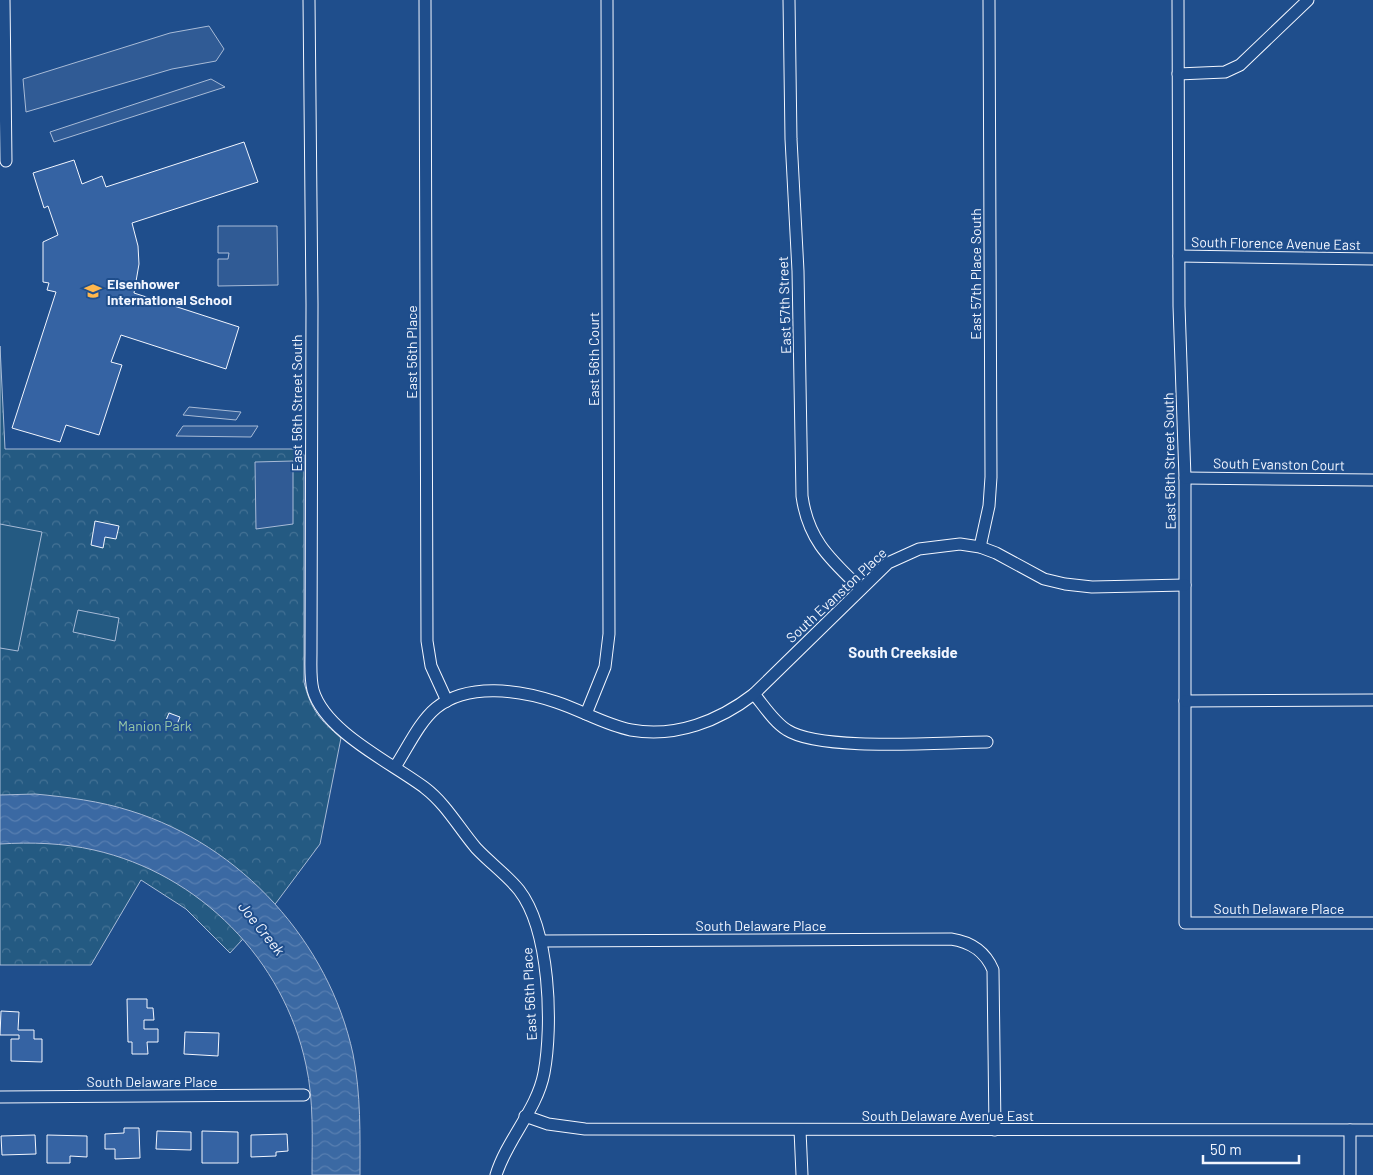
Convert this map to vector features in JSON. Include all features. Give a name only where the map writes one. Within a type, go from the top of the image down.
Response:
[{"type":"street","points":[[4,0],[6,162]]},
{"type":"street","name":"East 56th Street South","points":[[309,0],[311,674],[316,697],[328,716],[358,743],[395,767]]},
{"type":"street","name":"East 56th Place","points":[[425,0],[427,641],[431,666],[447,700]]},
{"type":"street","name":"East 56th Court","points":[[586,714],[605,667],[609,634],[607,0]]},
{"type":"street","name":"East 57th Street","points":[[789,0],[791,139],[798,272],[802,496],[808,526],[814,539],[822,550],[861,589]]},
{"type":"street","name":"East 57th Place South","points":[[980,547],[989,506],[991,478],[990,0]]},
{"type":"street","name":"East 58th Street South","points":[[1178,0],[1179,256],[1185,478],[1185,923]]},
{"type":"street","points":[[1178,74],[1225,72],[1240,65],[1308,0]]},
{"type":"street","name":"South Florence Avenue East","points":[[1179,256],[1373,259]]},
{"type":"street","name":"South Evanston Court","points":[[1185,478],[1373,480]]},
{"type":"street","name":"South Evanston Place","points":[[447,700],[467,693],[517,693],[557,702],[630,730],[665,731],[700,724],[718,718],[733,710],[754,694],[888,563],[919,549],[960,544],[980,547],[996,553],[1044,579],[1065,584],[1092,587],[1185,585]]},
{"type":"street","points":[[754,694],[786,730],[814,740],[855,743],[987,742]]},
{"type":"street","points":[[395,767],[435,709],[447,700]]},
{"type":"street","points":[[1185,701],[1373,700]]},
{"type":"street","name":"East 56th Place","points":[[395,767],[427,789],[443,805],[476,848],[519,890],[529,905],[542,941],[545,962],[547,1054],[538,1095],[506,1148],[496,1175]]},
{"type":"street","name":"South Delaware Place","points":[[1185,923],[1373,922]]},
{"type":"street","name":"South Delaware Place","points":[[542,941],[961,940],[978,950],[989,961],[995,984],[995,1130]]},
{"type":"street","name":"South Delaware Place","points":[[0,1097],[304,1094]]},
{"type":"street","name":"South Delaware Avenue East","points":[[525,1116],[548,1124],[585,1129],[1373,1130]]},
{"type":"street","points":[[800,1130],[802,1175]]},
{"type":"street","points":[[1350,1130],[1350,1175]]},
{"type":"green space","name":"Manion Park","points":[[0,346],[5,449],[294,449],[301,450],[304,455],[304,682],[317,714],[341,738],[320,844],[276,903],[230,953],[186,909],[141,880],[91,965],[0,965]]},
{"type":"green space","points":[[0,524],[42,532],[18,651],[0,648]]},
{"type":"green space","points":[[78,610],[119,618],[115,641],[73,632]]},
{"type":"shaded area","points":[[209,26],[224,49],[216,61],[172,69],[26,112],[23,79],[170,33]]},
{"type":"shaded area","points":[[211,79],[225,87],[54,142],[50,132]]},
{"type":"shaded area","points":[[218,226],[277,226],[278,285],[218,286],[218,259],[228,259],[229,253],[218,253]]},
{"type":"shaded area","points":[[189,407],[241,412],[236,420],[183,415]]},
{"type":"shaded area","points":[[183,426],[258,426],[251,437],[176,436]]},
{"type":"shaded area","points":[[293,461],[293,524],[256,529],[255,462]]},
{"type":"water","name":"Joe Creek","points":[[35,794],[107,805],[131,811],[171,827],[209,848],[243,873],[274,903],[301,937],[324,974],[341,1013],[353,1054],[357,1084],[360,1114],[360,1175],[312,1175],[309,1079],[295,1027],[278,990],[257,957],[232,927],[202,901],[169,879],[133,862],[94,850],[59,844],[0,844],[0,795]]},
{"type":"building","name":"Eisenhower International School","points":[[244,142],[258,182],[132,223],[138,246],[139,264],[134,293],[239,327],[226,369],[121,335],[111,362],[122,365],[99,435],[66,425],[60,442],[12,428],[56,292],[47,290],[49,283],[43,282],[43,242],[58,235],[48,206],[44,208],[33,173],[74,160],[82,184],[102,176],[106,187]]},
{"type":"building","points":[[95,521],[119,526],[116,539],[105,537],[103,548],[91,545]]},
{"type":"building","points":[[169,713],[180,717],[175,729],[164,725]]},
{"type":"building","points":[[127,999],[147,999],[147,1008],[153,1008],[154,1020],[144,1020],[144,1029],[158,1029],[158,1042],[147,1042],[148,1054],[132,1054],[132,1042],[128,1042]]},
{"type":"building","points":[[1,1011],[19,1012],[18,1030],[34,1030],[34,1039],[42,1039],[42,1062],[11,1061],[11,1039],[19,1039],[19,1035],[0,1035]]},
{"type":"building","points":[[185,1032],[219,1033],[218,1056],[184,1054]]},
{"type":"building","points":[[124,1128],[139,1128],[140,1158],[115,1159],[115,1149],[105,1149],[105,1134],[124,1133]]},
{"type":"building","points":[[157,1131],[191,1132],[191,1150],[156,1149]]},
{"type":"building","points":[[202,1131],[238,1132],[238,1163],[202,1163]]},
{"type":"building","points":[[287,1134],[288,1151],[276,1152],[276,1156],[251,1157],[251,1135]]},
{"type":"building","points":[[35,1135],[36,1154],[2,1155],[1,1136]]},
{"type":"building","points":[[47,1135],[87,1136],[87,1157],[70,1156],[70,1163],[47,1163]]},
{"type":"place","name":"Eisenhower International School","points":[[93,291]]},
{"type":"district","name":"South Creekside","points":[[903,652]]}]
